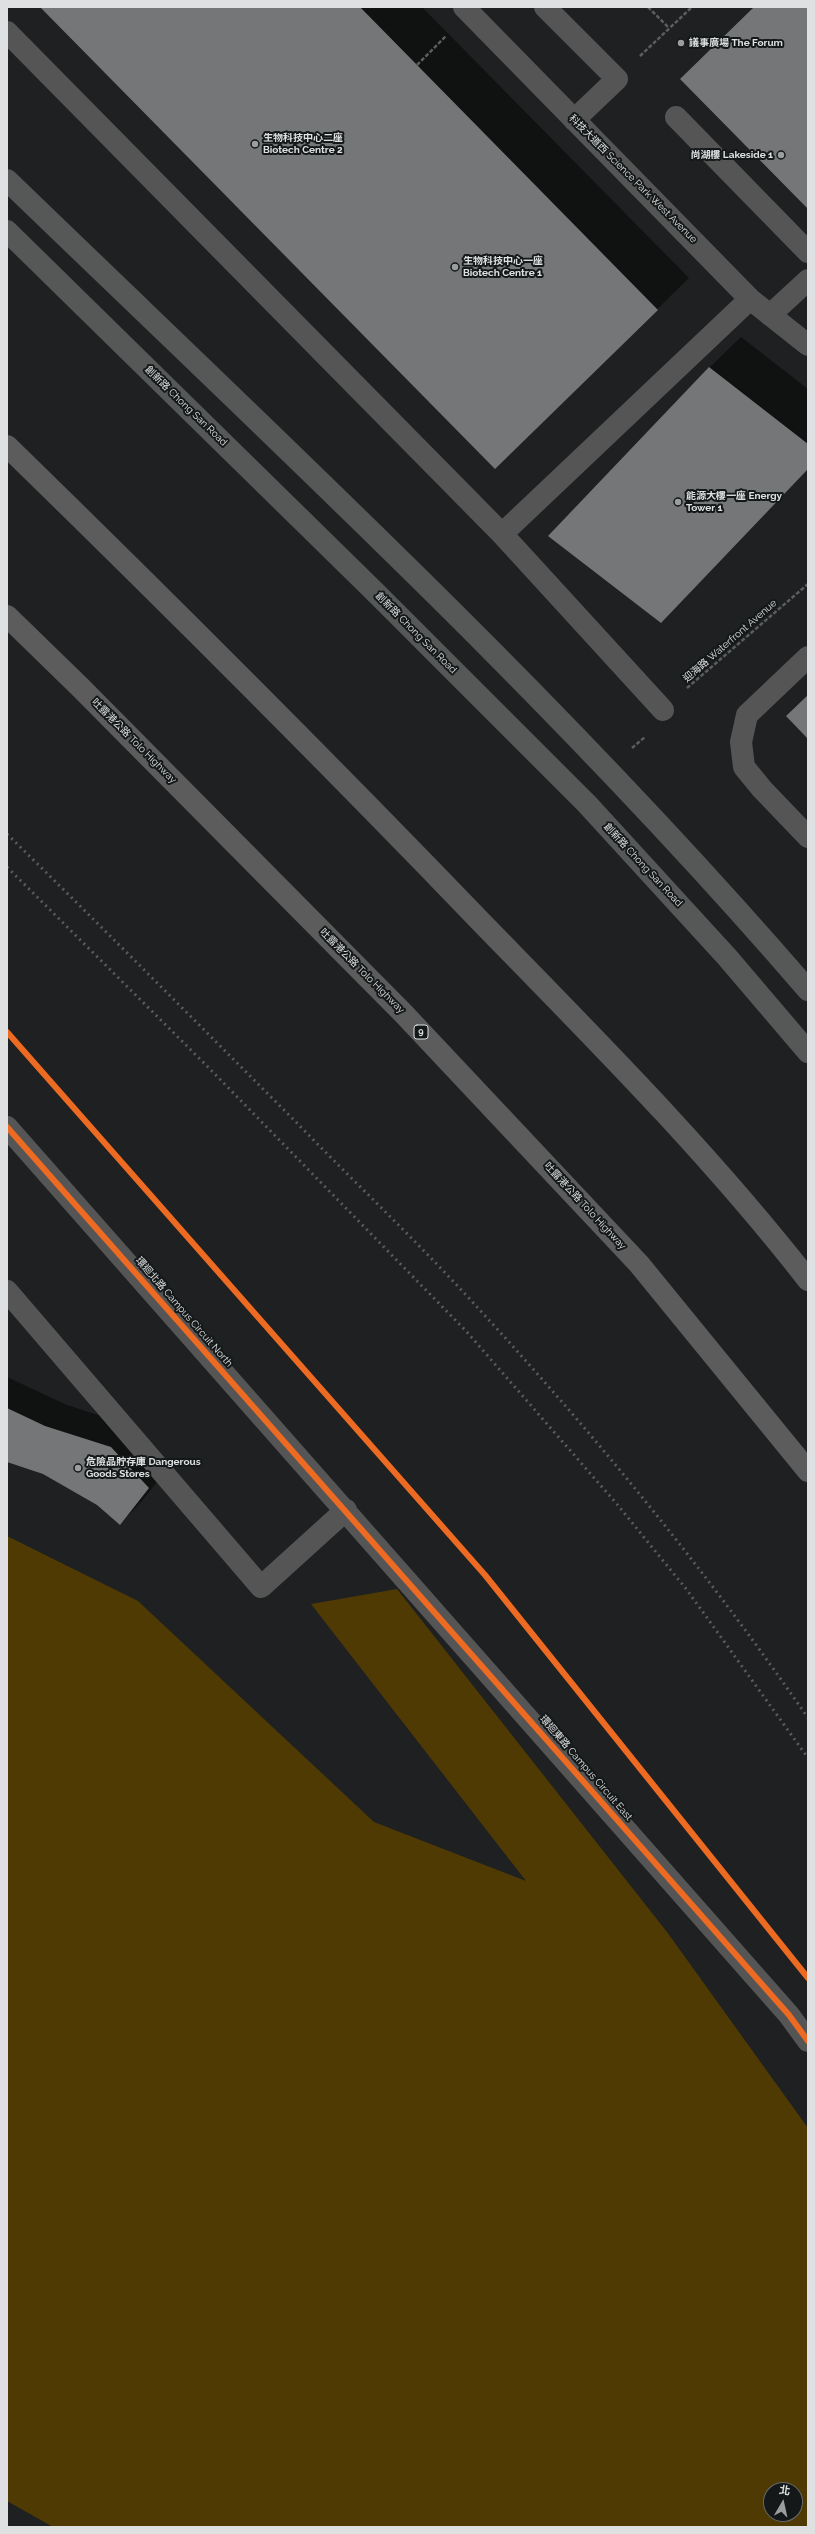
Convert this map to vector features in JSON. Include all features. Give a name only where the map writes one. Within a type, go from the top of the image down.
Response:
[{"type":"highway","points":[[7,446],[165,600],[621,1066],[777,1240],[808,1280]]},
{"type":"highway","name":"吐露港公路 Tolo Highway","points":[[7,616],[86,693],[403,1013],[639,1264],[808,1471]]},
{"type":"main road","points":[[7,180],[453,612],[608,770],[808,990]]},
{"type":"main road","name":"創新路 Chong San Road","points":[[7,231],[374,591],[587,804],[727,957],[808,1052]]},
{"type":"street","points":[[545,7],[617,79],[574,120]]},
{"type":"street","name":"科技大道西 Science Park West Avenue","points":[[467,10],[750,299],[808,345]]},
{"type":"street","points":[[7,32],[502,534],[663,710]]},
{"type":"street","points":[[676,117],[808,252]]},
{"type":"street","points":[[770,315],[808,280]]},
{"type":"street","points":[[502,534],[750,299]]},
{"type":"street","points":[[808,658],[747,715],[741,742],[744,767],[762,789],[808,837]]},
{"type":"street","name":"環迴北路 Campus Circuit North","points":[[7,1127],[346,1510]]},
{"type":"street","points":[[7,1292],[261,1587],[346,1510]]},
{"type":"street","name":"環迴東路 Campus Circuit East","points":[[346,1510],[789,2015],[808,2041]]},
{"type":"path","points":[[648,7],[669,28]]},
{"type":"path","points":[[617,79],[692,7]]},
{"type":"path","points":[[417,65],[467,10]]},
{"type":"shaded area","points":[[7,1536],[138,1601],[374,1822],[526,1881],[311,1604],[397,1589],[667,1932],[808,2128],[808,2527],[53,2527],[7,2501]]},
{"type":"building","name":"生物科技中心一座 Biotech Centre 1","points":[[40,7],[360,7],[658,310],[495,469]]},
{"type":"building","name":"尚湖樓 Lakeside 1","points":[[754,7],[808,7],[808,209],[680,79]]},
{"type":"building","name":"能源大樓一座 Energy Tower 1","points":[[709,367],[808,444],[808,469],[661,623],[548,536]]},
{"type":"building","points":[[808,695],[808,739],[786,716]]},
{"type":"building","name":"危險品貯存庫 Dangerous Goods Stores","points":[[7,1408],[45,1426],[111,1447],[149,1488],[120,1525],[97,1505],[43,1474],[7,1462]]},
{"type":"railway","points":[[7,834],[455,1283],[565,1405],[650,1506],[731,1611],[808,1718]]},
{"type":"railway","points":[[7,867],[207,1066],[466,1331],[616,1503],[687,1590],[808,1758]]},
{"type":"cycle path","points":[[7,1032],[485,1575],[808,1978]]},
{"type":"cycle path","points":[[7,1127],[789,2015],[808,2041]]},
{"type":"place","name":"議事廣場 The Forum","points":[[681,43]]},
{"type":"place","name":"生物科技中心二座 Biotech Centre 2","points":[[255,144]]},
{"type":"place","name":"尚湖樓 Lakeside 1","points":[[781,155]]},
{"type":"place","name":"生物科技中心一座 Biotech Centre 1","points":[[455,267]]},
{"type":"place","name":"能源大樓一座 Energy Tower 1","points":[[678,502]]},
{"type":"place","name":"危險品貯存庫 Dangerous Goods Stores","points":[[78,1468]]}]
